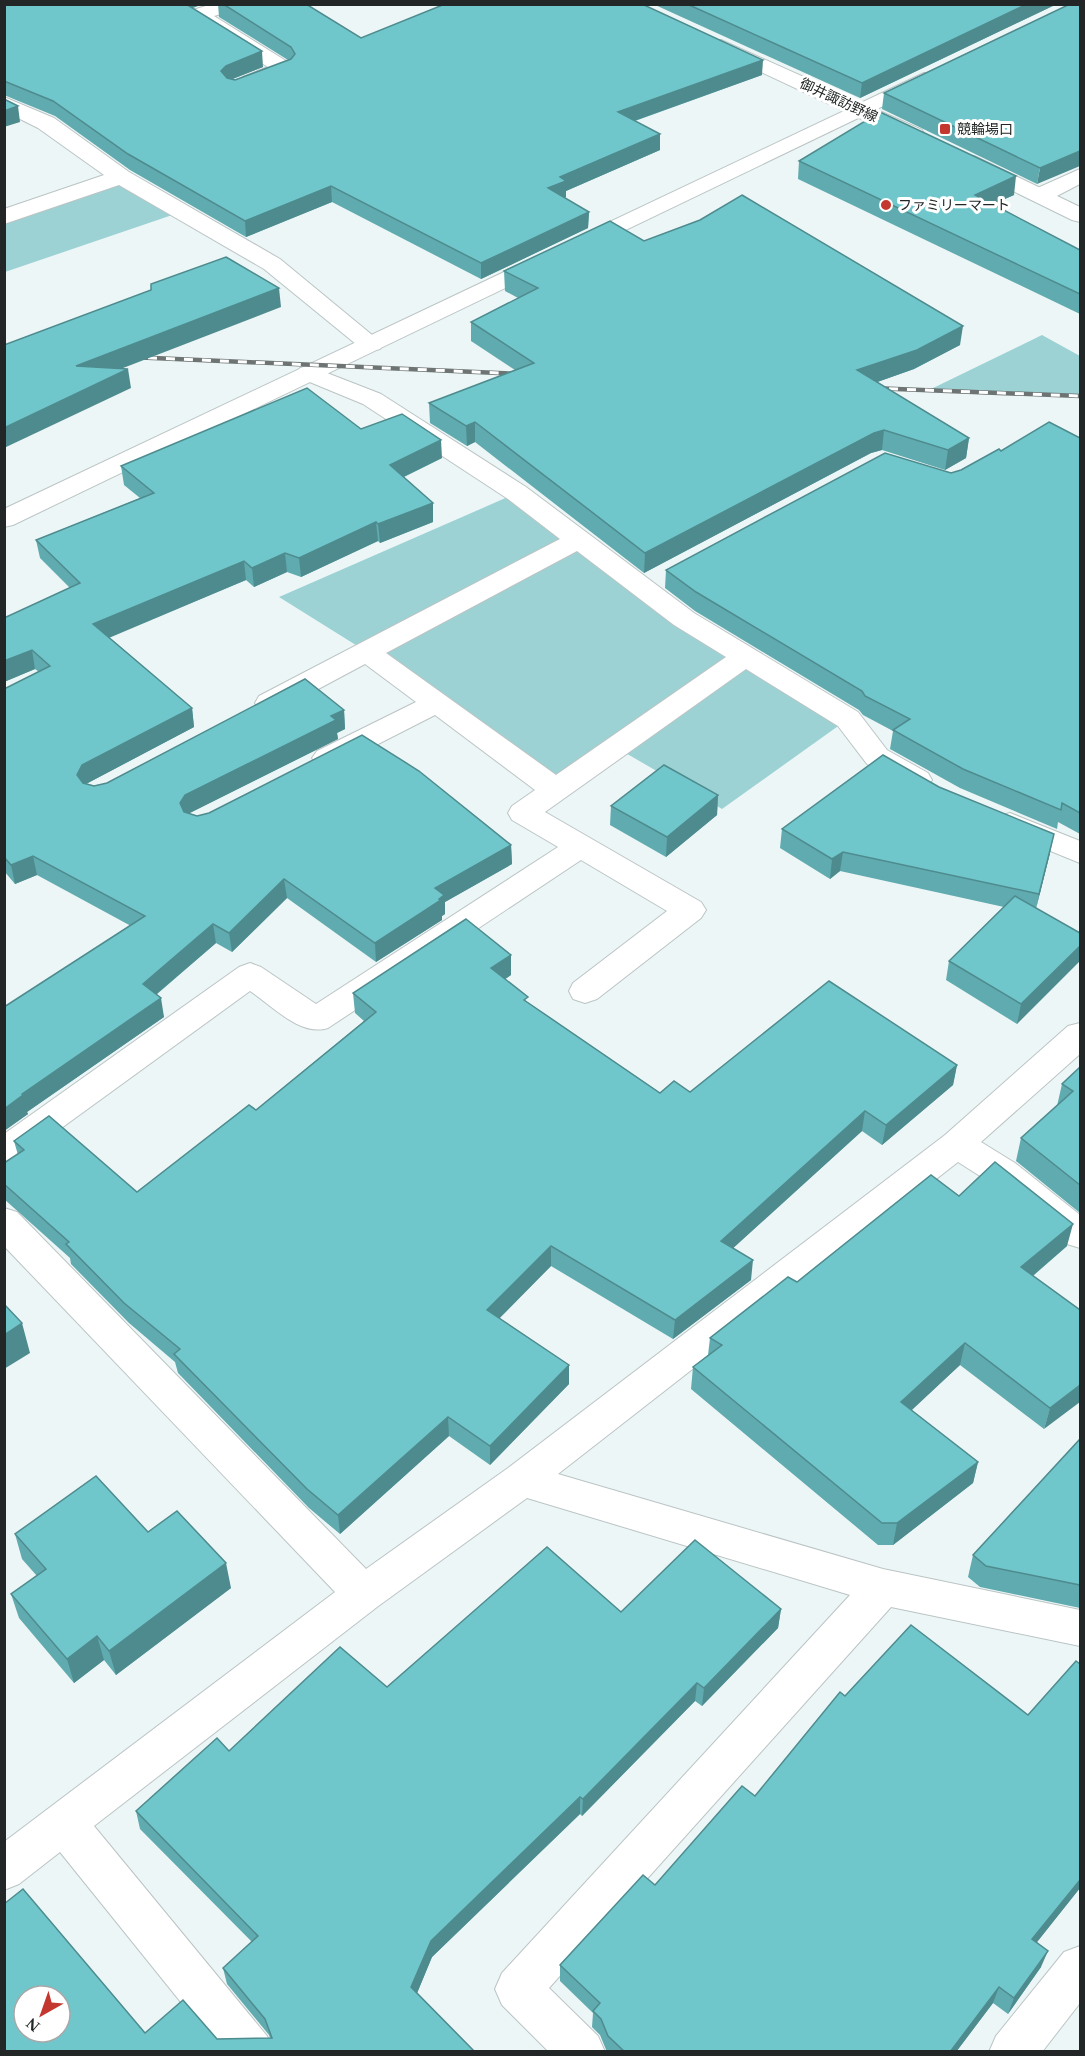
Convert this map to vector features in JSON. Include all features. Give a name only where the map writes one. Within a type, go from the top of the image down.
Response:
[{"type":"street","points":[[234,4],[197,15],[284,69],[236,87]]},
{"type":"street","name":"御井諏訪野線","points":[[702,38],[933,144]]},
{"type":"street","points":[[4,519],[944,69]]},
{"type":"street","points":[[4,103],[46,123],[122,177],[272,264],[371,344]]},
{"type":"street","points":[[954,154],[1080,214]]},
{"type":"street","points":[[1041,195],[1080,176]]},
{"type":"street","points":[[4,217],[122,177]]},
{"type":"street","points":[[309,373],[372,399],[517,493],[578,540],[653,581],[684,619],[848,719],[877,757],[938,792]]},
{"type":"street","points":[[243,717],[578,540]]},
{"type":"street","points":[[367,652],[556,790]]},
{"type":"street","points":[[585,991],[690,910],[523,813],[744,657]]},
{"type":"street","points":[[307,768],[435,703]]},
{"type":"street","points":[[981,811],[1080,853]]},
{"type":"street","points":[[4,1152],[250,975],[315,1020],[581,846]]},
{"type":"street","points":[[4,1869],[363,1594],[522,1480],[957,1144],[1080,1035]]},
{"type":"street","points":[[957,1144],[1003,1173],[1080,1233]]},
{"type":"street","points":[[4,1222],[363,1594]]},
{"type":"street","points":[[522,1480],[883,1587],[1080,1628]]},
{"type":"street","points":[[582,2052],[518,1989],[883,1587]]},
{"type":"street","points":[[64,1823],[251,2052]]},
{"type":"street","points":[[1012,2052],[1080,1968]]},
{"type":"shaded area","points":[[121,177],[181,212],[5,272],[4,217]]},
{"type":"shaded area","points":[[1042,335],[1080,356],[1080,396],[929,390]]},
{"type":"shaded area","points":[[517,493],[848,719],[722,809],[617,748],[556,790],[367,652],[279,597]]},
{"type":"building","points":[[4,4],[186,4],[262,51],[226,66],[221,71],[227,78],[235,80],[291,59],[295,54],[291,47],[223,4],[306,4],[361,38],[445,4],[642,4],[763,60],[618,112],[660,134],[560,177],[566,181],[548,188],[589,212],[481,263],[331,186],[245,221],[128,154],[53,101],[4,81]]},
{"type":"building","points":[[687,4],[1027,4],[862,83]]},
{"type":"building","points":[[1070,4],[1080,4],[1080,151],[1040,168],[884,93]]},
{"type":"building","points":[[4,99],[18,106],[4,111]]},
{"type":"building","points":[[880,112],[1016,176],[975,195],[1080,250],[1080,294],[799,161]]},
{"type":"building","points":[[742,195],[963,326],[917,350],[857,370],[969,438],[948,450],[884,430],[874,433],[645,553],[475,422],[466,426],[429,403],[534,363],[471,322],[538,288],[504,271],[610,221],[644,241],[700,220]]},
{"type":"building","points":[[226,257],[279,288],[76,366],[128,369],[4,428],[4,345],[151,290],[151,284]]},
{"type":"building","points":[[307,388],[361,429],[402,414],[441,440],[390,465],[433,503],[378,524],[376,522],[299,558],[285,553],[252,568],[244,561],[93,624],[192,708],[82,765],[77,775],[83,783],[94,786],[107,783],[305,679],[344,710],[331,716],[336,720],[185,795],[180,803],[184,812],[197,816],[209,813],[362,735],[419,771],[511,845],[435,888],[444,895],[439,899],[441,900],[375,943],[284,879],[229,933],[213,924],[143,984],[161,998],[22,1094],[4,1109],[4,1007],[145,916],[33,856],[11,865],[4,857],[4,689],[50,666],[32,650],[4,661],[4,618],[80,583],[36,540],[154,493],[121,466]]},
{"type":"building","points":[[1049,422],[1080,438],[1080,813],[1062,803],[1061,810],[963,769],[893,730],[910,719],[865,696],[862,691],[696,592],[666,570],[885,453],[951,473],[999,449],[1001,451]]},
{"type":"building","points":[[883,755],[939,787],[1054,834],[1039,894],[843,852],[832,859],[782,829]]},
{"type":"building","points":[[664,765],[718,795],[667,837],[611,806]]},
{"type":"building","points":[[1015,896],[1080,933],[1080,946],[1021,1004],[949,961]]},
{"type":"building","points":[[466,919],[511,955],[491,968],[528,997],[524,1000],[660,1093],[674,1081],[690,1092],[829,981],[957,1065],[886,1125],[865,1111],[721,1241],[753,1260],[675,1320],[551,1246],[487,1310],[569,1365],[490,1446],[448,1417],[338,1515],[307,1489],[174,1354],[180,1349],[124,1303],[66,1244],[69,1242],[4,1184],[4,1163],[24,1150],[14,1141],[49,1116],[137,1192],[249,1105],[256,1110],[376,1012],[353,993]]},
{"type":"building","points":[[1080,1067],[1080,1185],[1021,1138],[1073,1091],[1062,1084]]},
{"type":"building","points":[[995,1162],[1073,1224],[1021,1267],[1080,1310],[1080,1385],[1050,1408],[965,1343],[901,1402],[978,1462],[897,1523],[882,1523],[693,1367],[722,1345],[710,1338],[788,1277],[797,1282],[931,1175],[959,1196]]},
{"type":"building","points":[[4,1304],[22,1323],[4,1335]]},
{"type":"building","points":[[1080,1439],[1080,1585],[986,1566],[973,1555]]},
{"type":"building","points":[[96,1476],[148,1532],[177,1511],[226,1563],[109,1651],[97,1636],[67,1659],[11,1594],[46,1569],[15,1534]]},
{"type":"building","points":[[695,1540],[781,1609],[704,1688],[697,1683],[583,1799],[580,1797],[431,1941],[411,1987],[475,2052],[4,2052],[4,1904],[23,1889],[145,2033],[183,2000],[217,2039],[272,2038],[265,2019],[223,1968],[258,1936],[136,1811],[217,1738],[229,1751],[340,1647],[387,1687],[547,1547],[621,1612]]},
{"type":"building","points":[[911,1625],[1028,1715],[1076,1661],[1080,1664],[1080,1880],[1032,1939],[1048,1951],[1014,1998],[999,1987],[950,2052],[625,2052],[608,2036],[601,2019],[593,2011],[600,2003],[560,1965],[643,1875],[655,1885],[742,1786],[755,1796],[840,1692],[845,1696]]},
{"type":"railway","points":[[130,357],[523,374]]},
{"type":"railway","points":[[871,388],[1080,396]]},
{"type":"place","name":"競輪場口","points":[[945,129]]},
{"type":"place","name":"ファミリーマート","points":[[886,205]]}]
